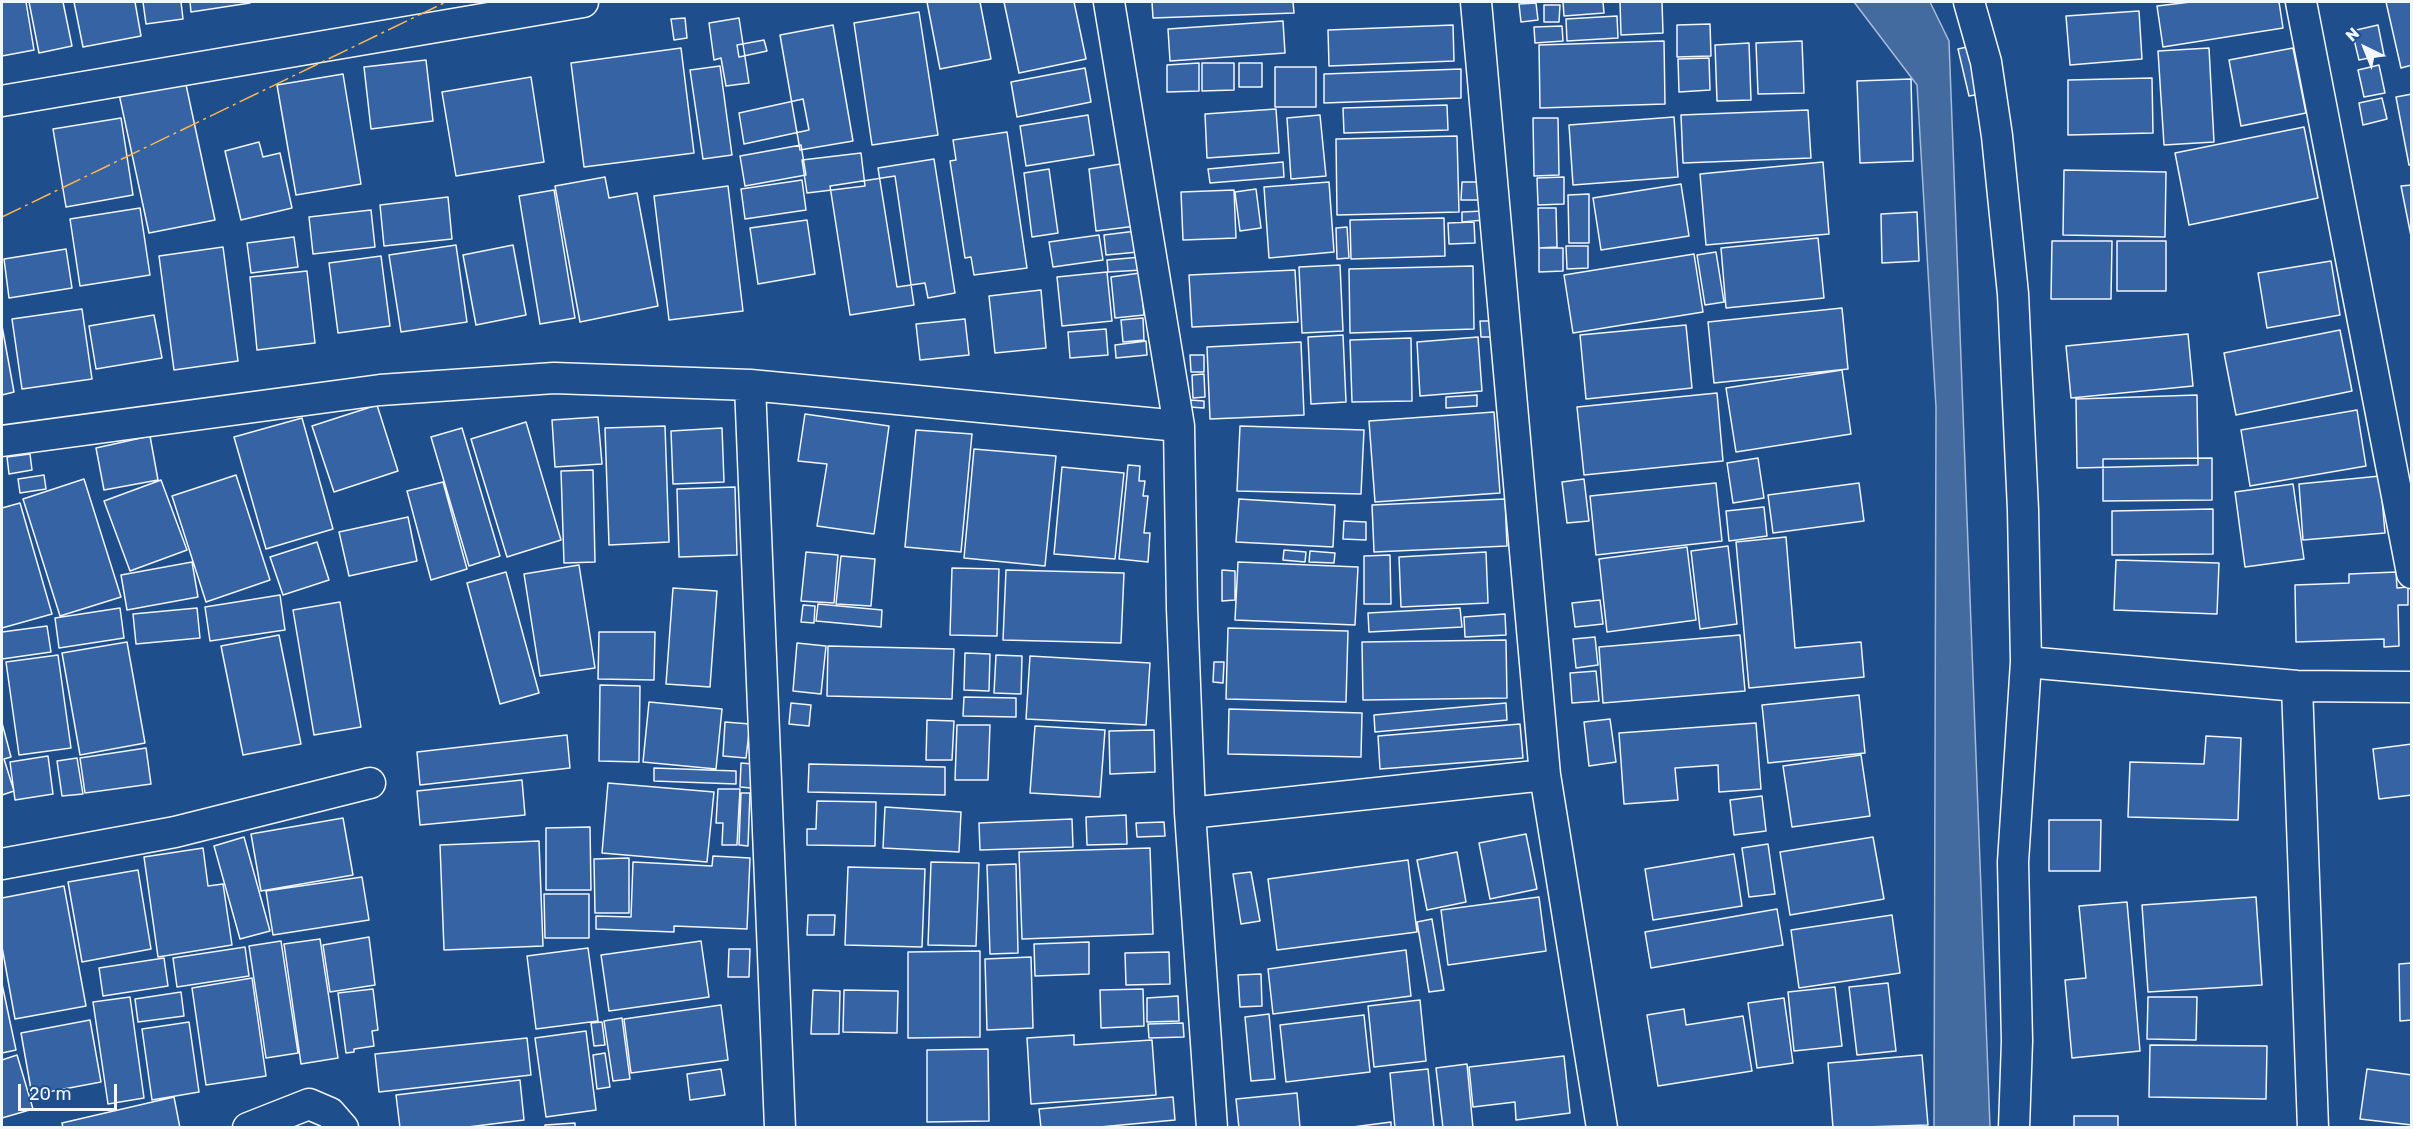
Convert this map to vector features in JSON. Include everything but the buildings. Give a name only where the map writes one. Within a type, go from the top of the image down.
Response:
[{"type":"street","points":[[2,101],[583,2]]},
{"type":"street","points":[[1108,2],[1179,426],[1182,608],[1190,813],[1212,1128]]},
{"type":"street","points":[[1476,2],[1545,775],[1602,1128]]},
{"type":"street","points":[[1969,2],[1986,62],[1998,136],[2013,294],[2023,510],[2026,662],[2013,862],[2017,1041],[2014,1128]]},
{"type":"street","points":[[2301,2],[2412,573]]},
{"type":"street","points":[[2,441],[392,389],[554,378],[750,385],[1179,426]]},
{"type":"street","points":[[750,385],[780,1128]]},
{"type":"street","points":[[2026,662],[2297,686],[2412,687]]},
{"type":"street","points":[[2297,686],[2313,1128]]},
{"type":"street","points":[[1190,813],[1545,775]]},
{"type":"street","points":[[2,864],[175,832],[370,783]]},
{"type":"street","points":[[248,1128],[309,1104],[330,1113],[344,1128]]},
{"type":"water","points":[[1854,2],[1930,2],[1949,41],[1990,1127],[1934,1127],[1936,407],[1917,85]]},
{"type":"power","points":[[2,217],[446,2]]}]
